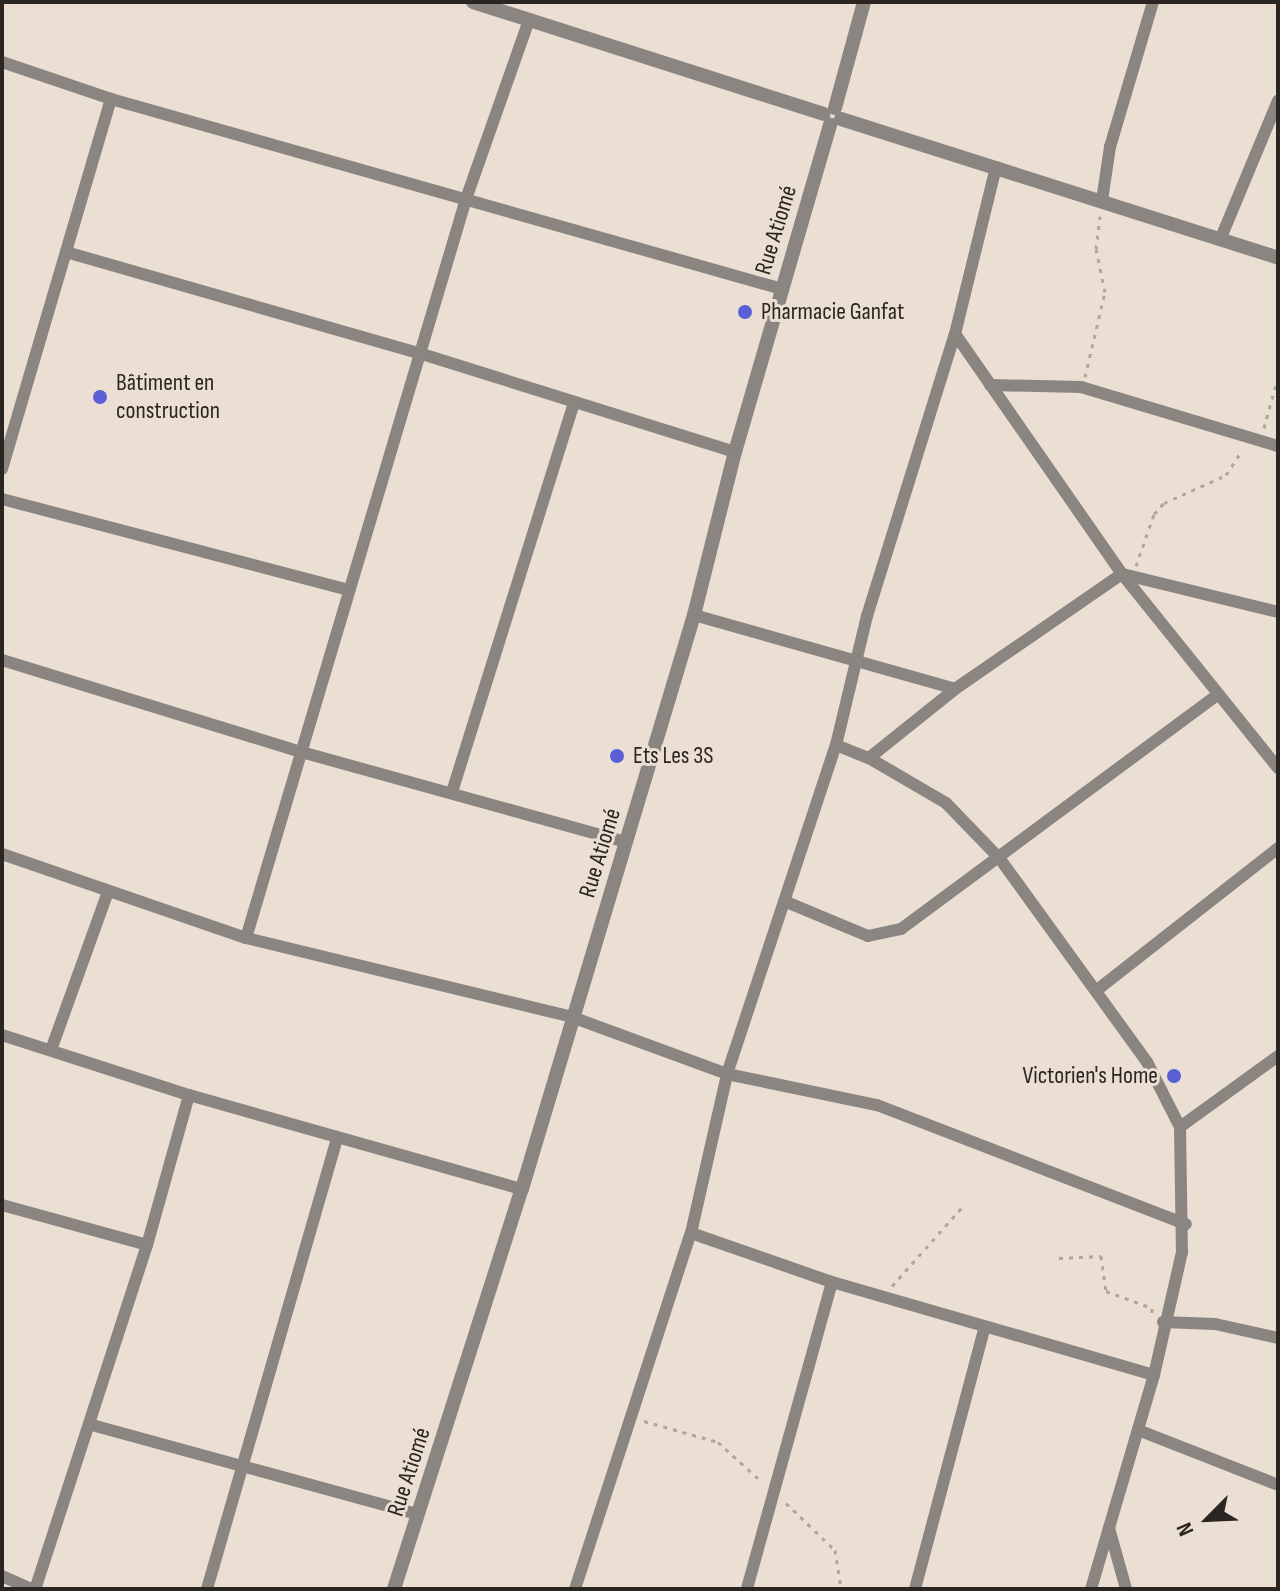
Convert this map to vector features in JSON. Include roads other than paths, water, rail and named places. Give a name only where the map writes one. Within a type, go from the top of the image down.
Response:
[{"type":"street","points":[[473,2],[1278,258]]},
{"type":"street","name":"Rue Atiomé","points":[[394,1589],[522,1189],[694,615],[735,452],[864,2]]},
{"type":"street","points":[[1102,200],[1110,147],[1153,2]]},
{"type":"street","points":[[246,938],[305,753],[349,590],[466,199],[529,20]]},
{"type":"street","points":[[2,62],[111,99],[782,289]]},
{"type":"street","points":[[2,469],[111,99]]},
{"type":"street","points":[[1220,240],[1274,123],[1278,101]]},
{"type":"street","points":[[575,1589],[691,1233],[727,1074],[836,745],[855,662],[955,334],[996,167]]},
{"type":"street","points":[[66,252],[422,354],[735,452]]},
{"type":"street","points":[[955,334],[1122,574],[1215,697],[1278,768]]},
{"type":"street","points":[[990,385],[1081,387],[1249,440],[1278,446]]},
{"type":"street","points":[[452,792],[574,402]]},
{"type":"street","points":[[2,499],[349,590]]},
{"type":"street","points":[[869,758],[955,689],[1122,574],[1278,612]]},
{"type":"street","points":[[694,615],[955,689]]},
{"type":"street","points":[[2,660],[305,753],[626,842]]},
{"type":"street","points":[[784,901],[868,936],[886,936],[1000,859],[1215,697]]},
{"type":"street","points":[[836,745],[869,758],[946,803],[1000,859],[1147,1062],[1180,1127],[1186,1224],[1154,1375],[1091,1589]]},
{"type":"street","points":[[1097,990],[1278,848]]},
{"type":"street","points":[[2,854],[246,938],[572,1017],[727,1074],[830,1092],[933,1122],[1186,1224]]},
{"type":"street","points":[[51,1050],[108,892]]},
{"type":"street","points":[[2,1035],[189,1095],[522,1189]]},
{"type":"street","points":[[1180,1127],[1278,1056]]},
{"type":"street","points":[[2,1576],[33,1589],[92,1425],[189,1095]]},
{"type":"street","points":[[207,1589],[337,1138]]},
{"type":"street","points":[[2,1205],[147,1245]]},
{"type":"street","points":[[691,1233],[882,1298],[1154,1375]]},
{"type":"street","points":[[747,1589],[832,1282]]},
{"type":"street","points":[[1163,1322],[1215,1324],[1278,1338]]},
{"type":"street","points":[[915,1589],[984,1329]]},
{"type":"street","points":[[92,1425],[418,1514]]},
{"type":"street","points":[[1138,1430],[1278,1485]]},
{"type":"street","points":[[1109,1528],[1126,1589]]},
{"type":"place","name":"Pharmacie Ganfat","points":[[745,312]]},
{"type":"place","name":"Bâtiment en construction","points":[[100,397]]},
{"type":"place","name":"Ets Les 3S","points":[[617,756]]},
{"type":"place","name":"Victorien's Home","points":[[1174,1076]]}]
